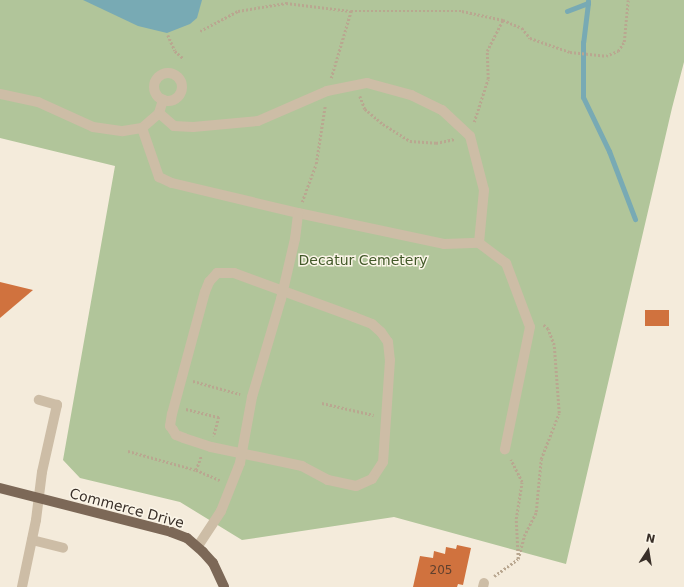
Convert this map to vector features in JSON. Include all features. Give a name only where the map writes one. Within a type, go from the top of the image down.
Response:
[{"type":"main road","name":"Commerce Drive","points":[[0,488],[171,532],[187,538],[198,546],[213,563],[224,587]]},
{"type":"street","points":[[159,114],[174,126],[193,127],[258,121],[328,91],[367,83],[412,95],[442,110],[470,136],[484,190],[479,243]]},
{"type":"street","points":[[0,94],[38,102],[93,127],[123,131],[142,128],[159,114],[163,100]]},
{"type":"street","points":[[142,128],[160,177],[172,183],[298,214],[444,244],[479,243],[506,263],[530,327],[506,449]]},
{"type":"street","points":[[198,546],[221,511],[242,453],[252,397],[283,291],[295,239],[298,214]]},
{"type":"street","points":[[234,273],[372,324],[381,332],[388,342],[390,360],[383,462],[372,479],[356,486],[328,480],[302,466],[211,447],[176,435],[170,426],[182,378],[205,292],[212,277],[217,274],[234,273]]},
{"type":"street","points":[[22,587],[40,499],[42,472],[57,405],[38,400]]},
{"type":"street","points":[[32,540],[63,548]]},
{"type":"path","points":[[200,31],[238,11],[286,3],[351,11],[462,11],[503,20],[522,28],[530,38],[572,52],[606,56],[618,51],[624,42],[628,0]]},
{"type":"path","points":[[298,214],[316,164],[328,91],[351,11]]},
{"type":"path","points":[[356,85],[364,109],[383,124],[410,141],[436,143],[470,136],[488,79],[488,51],[503,20]]},
{"type":"path","points":[[168,35],[175,51],[184,59]]},
{"type":"path","points":[[484,585],[518,559],[524,536],[536,512],[541,459],[559,413],[554,346],[548,329],[542,324]]},
{"type":"path","points":[[182,378],[252,397]]},
{"type":"path","points":[[322,403],[386,418]]},
{"type":"path","points":[[174,406],[219,417],[211,447]]},
{"type":"path","points":[[506,449],[522,482],[516,519],[518,559]]},
{"type":"path","points":[[128,451],[196,470],[231,485]]},
{"type":"green space","name":"Decatur Cemetery","points":[[0,0],[684,0],[684,62],[566,564],[394,517],[242,540],[180,502],[80,478],[63,460],[115,166],[0,138]]},
{"type":"water","points":[[83,0],[202,0],[197,18],[190,24],[167,33],[138,26]]},
{"type":"building","points":[[0,282],[33,290],[0,318]]},
{"type":"building","points":[[645,310],[669,310],[669,326],[645,326]]},
{"type":"building","points":[[457,545],[471,548],[463,585],[458,584],[457,587],[413,587],[420,556],[433,558],[434,551],[445,554],[446,547],[456,549]]},
{"type":"waterway","points":[[567,11],[588,3],[588,1]]},
{"type":"waterway","points":[[588,3],[583,42],[583,97],[609,151],[635,219]]}]
